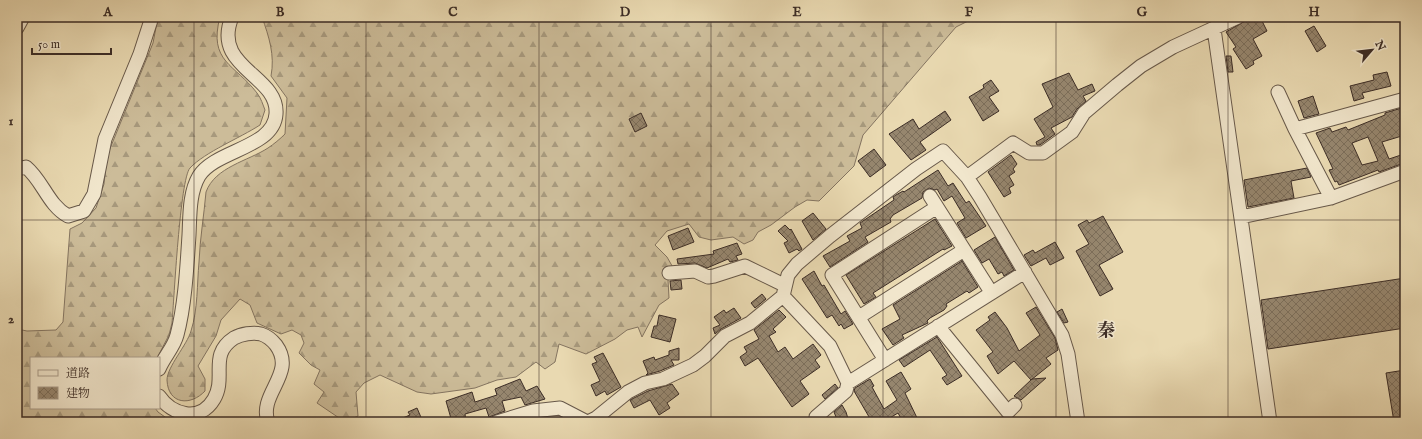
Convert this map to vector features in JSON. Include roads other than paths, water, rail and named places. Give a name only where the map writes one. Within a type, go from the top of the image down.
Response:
[{"type":"street","points":[[17,28],[23,17]]},
{"type":"street","points":[[17,169],[26,167],[32,172],[54,206],[61,212],[68,216],[84,211],[94,194],[105,139],[138,59],[152,17]]},
{"type":"street","points":[[160,367],[177,336],[182,308],[191,206],[195,183],[202,173],[212,164],[264,135],[275,123],[276,106],[272,94],[232,53],[227,41],[232,17]]},
{"type":"street","points":[[967,177],[1013,143],[1029,153],[1043,153],[1072,132],[1084,113],[1141,66],[1173,47],[1238,17]]},
{"type":"street","points":[[1214,29],[1270,422]]},
{"type":"street","points":[[1278,92],[1294,129],[1331,198]]},
{"type":"street","points":[[1294,129],[1405,99]]},
{"type":"street","points":[[497,422],[533,410],[560,408],[587,422],[596,418],[628,392],[645,383],[663,379],[693,365],[705,356],[725,336],[750,323],[784,290],[788,275],[797,264],[830,236],[916,169],[943,151],[967,177],[1062,336],[1068,354],[1078,422]]},
{"type":"street","points":[[1241,217],[1331,198],[1405,172]]},
{"type":"street","points":[[885,360],[832,275],[933,202],[991,292]]},
{"type":"street","points":[[859,317],[964,250]]},
{"type":"street","points":[[669,273],[695,272],[708,276],[714,276],[745,266],[784,290],[830,346],[848,383],[846,391],[816,418]]},
{"type":"street","points":[[848,383],[1025,272]]},
{"type":"street","points":[[938,326],[1008,412],[1015,405]]},
{"type":"street","points":[[160,397],[165,404],[173,410],[183,414],[191,414],[205,408],[214,399],[219,384],[219,363],[222,349],[239,336],[261,334],[273,340],[280,351],[283,362],[281,374],[266,405],[266,416],[268,422]]},
{"type":"district","name":"秦","points":[[1106,330]]}]
